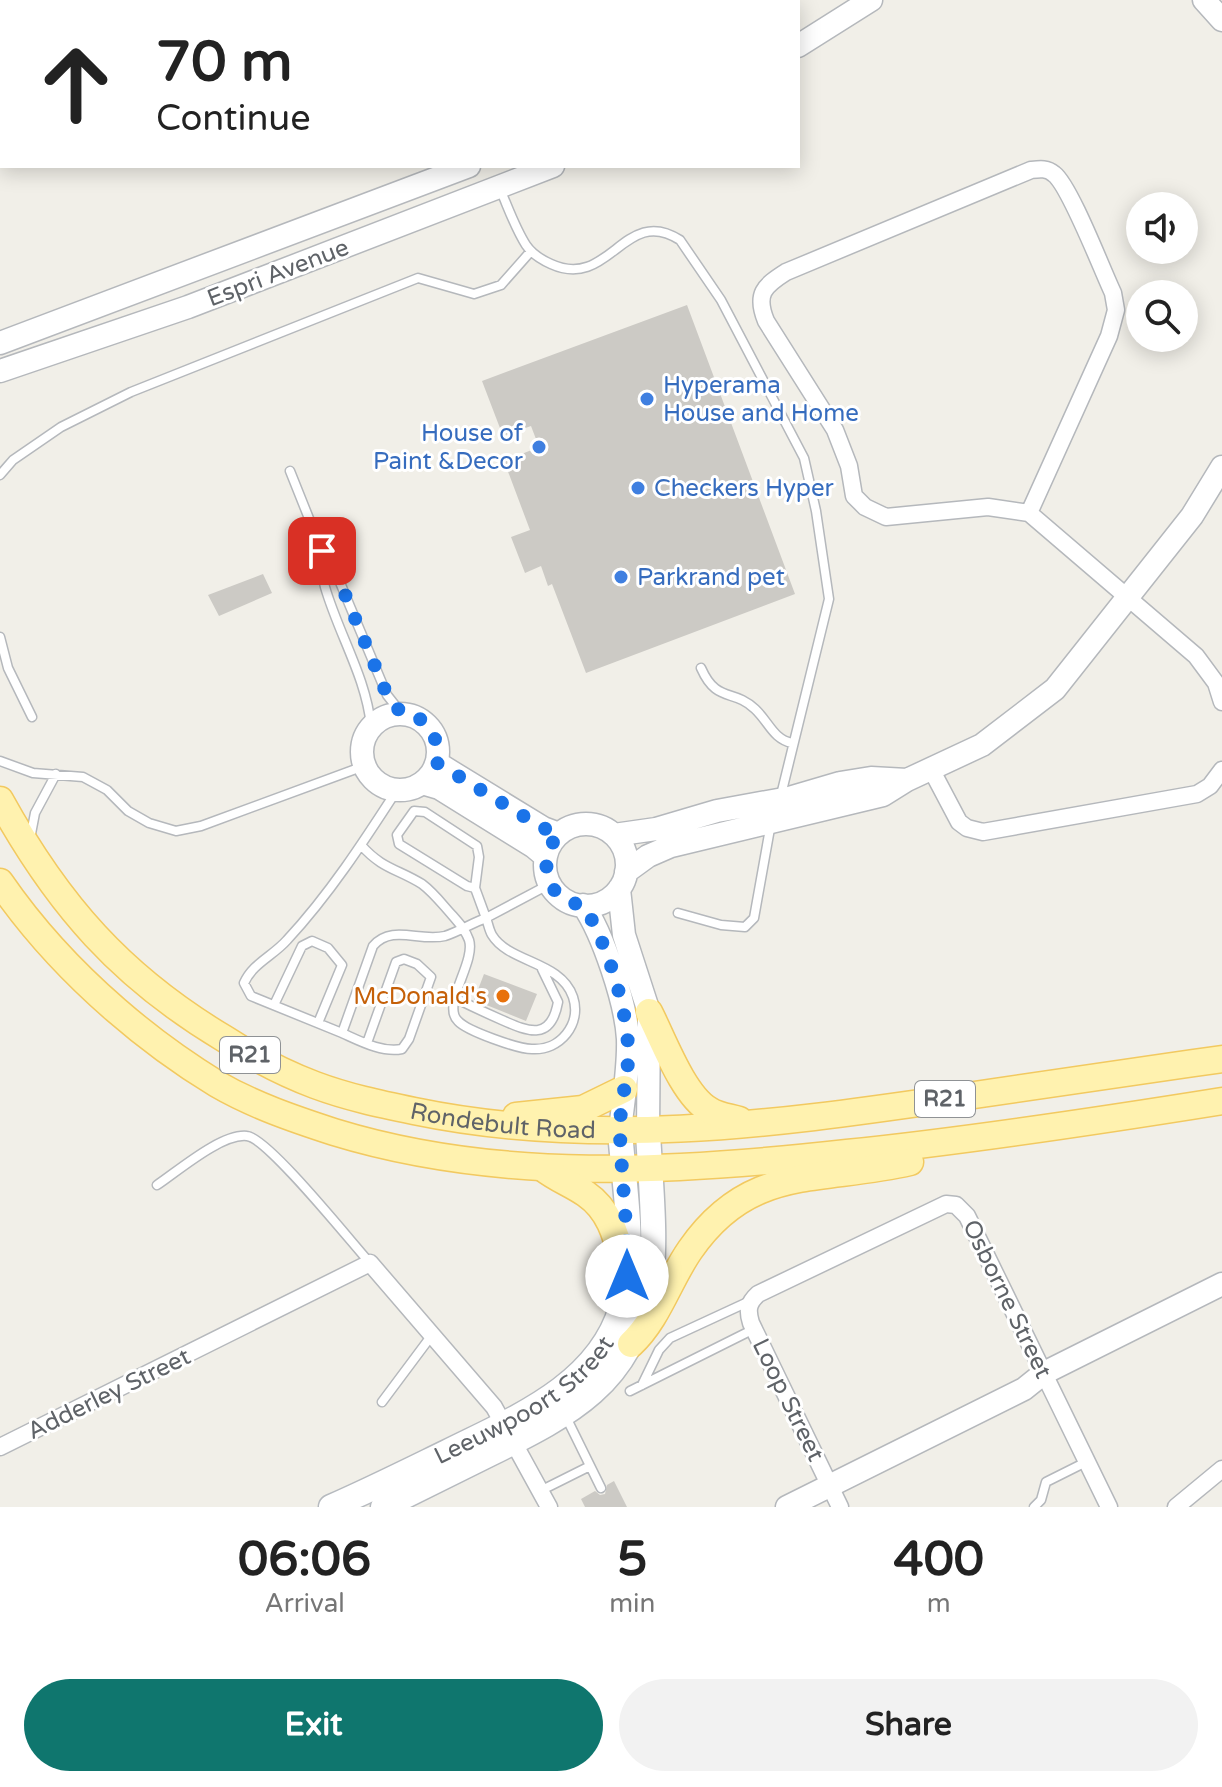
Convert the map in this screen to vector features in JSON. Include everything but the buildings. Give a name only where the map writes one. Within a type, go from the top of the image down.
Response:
[{"type":"main road","name":"Rondebult Road","points":[[0,800],[53,888],[121,964],[162,999],[258,1059],[314,1085],[369,1102],[445,1118],[494,1124],[558,1130],[648,1132],[817,1118],[1222,1059]]},
{"type":"main road","name":"Rondebult Road","points":[[0,882],[52,950],[97,994],[142,1033],[219,1085],[298,1120],[367,1142],[425,1154],[543,1168],[650,1169],[797,1159],[977,1139],[1222,1101]]},
{"type":"main road","points":[[649,1012],[685,1085],[701,1105],[712,1112],[750,1123]]},
{"type":"main road","points":[[494,1124],[526,1113],[583,1109],[624,1089]]},
{"type":"main road","points":[[1129,1116],[1222,1112]]},
{"type":"main road","name":"Leeuwpoort Street","points":[[383,1507],[509,1433],[569,1383],[590,1362],[611,1332],[618,1318],[627,1276],[628,1242],[620,1131]]},
{"type":"main road","name":"Leeuwpoort Street","points":[[331,1507],[509,1433],[565,1415],[612,1373],[631,1344],[644,1309],[652,1267],[648,1132]]},
{"type":"main road","points":[[631,1344],[645,1328],[681,1263],[702,1233],[733,1203],[785,1181],[901,1164],[977,1139]]},
{"type":"main road","points":[[543,1168],[586,1194],[605,1213],[612,1225],[627,1276]]},
{"type":"street","points":[[800,45],[871,0]]},
{"type":"street","points":[[1204,0],[1222,20]]},
{"type":"street","name":"Espri Avenue","points":[[0,371],[188,307],[548,168]]},
{"type":"street","points":[[459,170],[500,188]]},
{"type":"street","name":"Espri Avenue","points":[[0,343],[459,170]]},
{"type":"street","points":[[1029,513],[1109,336],[1116,310],[1113,293],[1068,193],[1052,172],[1031,170],[786,272],[765,288],[760,307],[766,321],[835,430],[845,454],[854,496],[865,507],[886,517],[988,507],[1029,513],[1196,656],[1216,683],[1222,702]]},
{"type":"street","points":[[648,1132],[649,1012],[624,935],[622,881],[625,854],[614,835],[602,827],[584,824],[559,834],[546,857],[546,875],[550,884],[562,898],[583,905],[605,901],[622,881],[648,856],[671,846],[883,795],[907,780],[982,745],[1055,689],[1192,516],[1222,467]]},
{"type":"street","points":[[402,714],[419,718],[431,730],[438,746],[437,763],[428,778],[406,790],[397,790],[374,781],[364,766],[361,750],[371,726],[385,716],[402,714]]},
{"type":"street","points":[[437,763],[543,828],[559,834]]},
{"type":"street","points":[[931,769],[959,822],[967,828],[983,832],[1197,794],[1210,786],[1222,770]]},
{"type":"street","points":[[614,835],[656,829],[717,811],[871,778],[907,780]]},
{"type":"street","points":[[422,783],[439,788],[546,857]]},
{"type":"street","points":[[583,905],[600,934],[628,1034],[620,1131]]},
{"type":"street","name":"Osborne Street","points":[[754,1297],[941,1204],[956,1205],[967,1216],[1109,1507]]},
{"type":"street","points":[[370,1263],[485,1394],[549,1507]]},
{"type":"street","name":"Adderley Street","points":[[0,1447],[370,1263]]},
{"type":"street","points":[[787,1507],[1046,1378],[1222,1284]]},
{"type":"street","name":"Loop Street","points":[[754,1297],[748,1313],[754,1329],[840,1507]]},
{"type":"street","points":[[1046,1378],[1222,1298]]},
{"type":"street","points":[[1192,1494],[1222,1459]]},
{"type":"street","points":[[1176,1507],[1222,1469]]},
{"type":"lane","points":[[500,188],[513,220],[531,251],[561,269],[579,271],[599,263],[629,238],[645,231],[673,235],[686,247],[721,300],[804,458],[816,511],[829,599],[779,800],[770,823],[754,918],[745,927],[678,913]]},
{"type":"lane","points":[[0,475],[13,460],[61,427],[131,392],[418,278],[474,294],[501,285],[531,251]]},
{"type":"lane","points":[[290,471],[322,551],[339,580],[387,695],[402,714]]},
{"type":"lane","points":[[322,551],[324,585],[361,678],[369,704],[371,726]]},
{"type":"lane","points":[[0,637],[8,668],[32,717]]},
{"type":"lane","points":[[701,668],[714,690],[745,701],[776,736],[792,743]]},
{"type":"lane","points":[[0,761],[33,773],[83,777],[107,790],[128,811],[149,823],[176,831],[201,826],[364,766]]},
{"type":"lane","points":[[28,850],[35,813],[56,774]]},
{"type":"lane","points":[[367,1043],[396,962],[404,959],[425,970],[431,977],[409,1039],[402,1049],[391,1051],[367,1043],[251,996],[244,983],[249,971],[286,942],[361,845],[397,790]]},
{"type":"lane","points":[[361,845],[384,866],[420,883],[437,896],[463,927],[470,943],[470,955],[455,998],[453,1015],[457,1021],[522,1047],[547,1047],[566,1036],[572,1027],[575,1001],[563,980],[501,944],[492,935],[475,888],[479,857],[477,846],[425,812],[414,811],[397,835],[399,844],[475,888]]},
{"type":"lane","points":[[342,1033],[373,946],[380,937],[389,934],[426,938],[445,935],[486,918],[550,884]]},
{"type":"lane","points":[[274,1005],[302,946],[312,941],[336,955],[342,965],[318,1023]]},
{"type":"lane","points":[[455,998],[527,1031],[543,1029],[551,1022],[558,1002],[539,965]]},
{"type":"lane","points":[[157,1185],[230,1138],[256,1138],[370,1263]]},
{"type":"lane","points":[[642,1385],[659,1350],[670,1338],[754,1297]]},
{"type":"lane","points":[[630,1391],[754,1329]]},
{"type":"lane","points":[[382,1402],[433,1334]]},
{"type":"lane","points":[[565,1415],[601,1488]]},
{"type":"lane","points":[[1034,1507],[1041,1500],[1046,1482],[1087,1462]]},
{"type":"lane","points":[[540,1491],[590,1466]]},
{"type":"place","name":"Hyperama House and Home","points":[[647,399]]},
{"type":"place","name":"House of Paint &Decor","points":[[539,447]]},
{"type":"place","name":"Checkers Hyper","points":[[638,488]]},
{"type":"place","name":"Parkrand pet","points":[[621,577]]},
{"type":"place","name":"McDonald's","points":[[503,996]]},
{"type":"route","points":[[322,551],[339,580],[387,695],[402,714],[419,718],[431,730],[438,746],[437,763],[543,828],[559,834],[546,857],[546,875],[562,898],[583,905],[594,921],[628,1034],[620,1131],[628,1242],[627,1276]]}]
